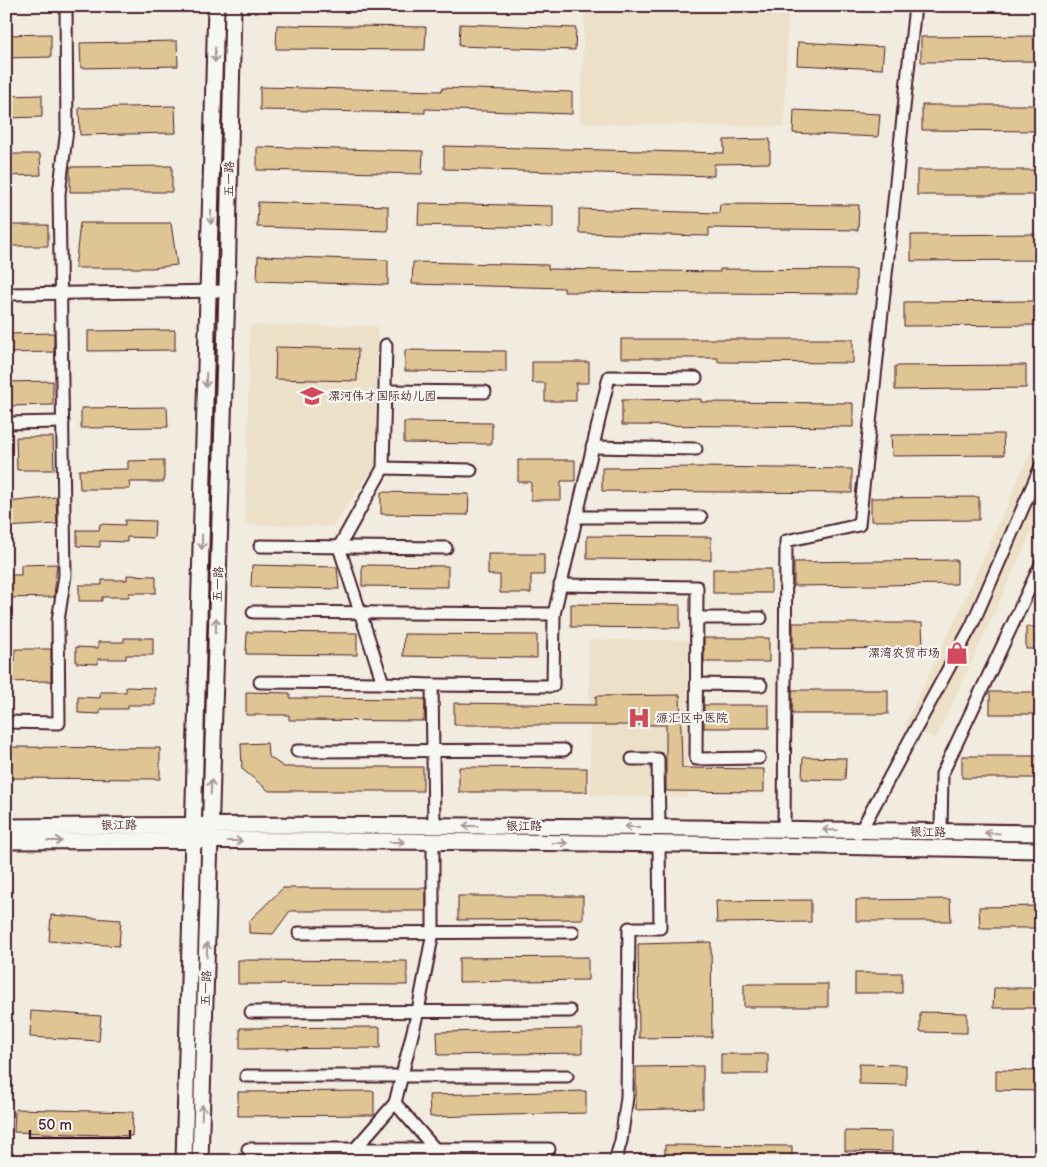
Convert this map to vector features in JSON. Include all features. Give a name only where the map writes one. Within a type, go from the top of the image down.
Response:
[{"type":"street","points":[[6,722],[59,723],[58,620],[65,574],[59,194],[66,129],[66,6]]},
{"type":"street","name":"五一路","points":[[184,1161],[216,6]]},
{"type":"street","name":"五一路","points":[[200,1161],[227,291],[233,6]]},
{"type":"street","points":[[784,845],[786,540],[858,525],[915,6]]},
{"type":"street","points":[[6,294],[227,291]]},
{"type":"street","points":[[383,683],[339,547],[383,468],[386,345]]},
{"type":"street","points":[[260,682],[554,686],[554,614],[609,377],[696,378]]},
{"type":"street","points":[[385,392],[485,392]]},
{"type":"street","points":[[6,423],[63,422]]},
{"type":"street","points":[[592,448],[696,450]]},
{"type":"street","points":[[861,830],[972,625],[1041,466]]},
{"type":"street","points":[[383,468],[471,470]]},
{"type":"street","points":[[576,517],[701,517]]},
{"type":"street","points":[[260,546],[446,548]]},
{"type":"street","points":[[940,848],[942,774],[1041,564]]},
{"type":"street","points":[[560,585],[697,587],[696,759],[758,758]]},
{"type":"street","points":[[252,612],[554,614]]},
{"type":"street","points":[[697,618],[761,618]]},
{"type":"street","points":[[697,684],[761,685]]},
{"type":"street","points":[[355,1149],[395,1104],[418,1011],[433,932],[432,685]]},
{"type":"street","points":[[298,751],[564,750]]},
{"type":"street","points":[[615,1161],[621,1141],[627,1097],[628,928],[660,928],[658,759],[632,759]]},
{"type":"street","name":"银江路","points":[[6,826],[210,824],[659,827],[1041,834]]},
{"type":"street","name":"银江路","points":[[6,842],[210,840],[784,845],[1041,850]]},
{"type":"street","points":[[299,932],[573,932]]},
{"type":"street","points":[[251,1012],[570,1011]]},
{"type":"street","points":[[246,1076],[567,1076]]},
{"type":"street","points":[[395,1104],[436,1149]]},
{"type":"street","points":[[248,1150],[321,1155],[355,1149],[436,1149],[472,1155],[549,1149]]},
{"type":"shaded area","points":[[585,6],[788,6],[784,127],[580,123]]},
{"type":"shaded area","name":"漯河伟才国际幼儿园","points":[[250,325],[377,326],[375,466],[333,526],[245,525]]},
{"type":"shaded area","name":"漯湾农贸市场","points":[[1041,428],[1041,511],[936,739],[905,724],[973,582]]},
{"type":"shaded area","name":"源汇区中医院","points":[[589,640],[688,640],[687,797],[590,796]]},
{"type":"building","points":[[460,24],[576,28],[575,50],[459,46]]},
{"type":"building","points":[[277,25],[426,27],[425,50],[276,49]]},
{"type":"building","points":[[51,34],[51,57],[6,58],[6,35]]},
{"type":"building","points":[[1041,36],[1041,61],[921,62],[921,37]]},
{"type":"building","points":[[177,41],[178,66],[81,68],[80,43]]},
{"type":"building","points":[[798,42],[884,47],[882,69],[797,65]]},
{"type":"building","points":[[260,87],[442,91],[442,88],[572,92],[572,114],[425,109],[425,113],[260,110]]},
{"type":"building","points":[[42,95],[42,117],[6,118],[6,96]]},
{"type":"building","points":[[922,105],[1041,105],[1041,131],[922,130]]},
{"type":"building","points":[[175,106],[176,133],[80,135],[79,108]]},
{"type":"building","points":[[794,110],[880,114],[878,137],[793,133]]},
{"type":"building","points":[[770,139],[770,163],[714,164],[714,176],[444,169],[444,146],[724,153],[724,140]]},
{"type":"building","points":[[257,147],[423,151],[422,174],[257,170]]},
{"type":"building","points":[[6,154],[40,154],[41,175],[6,176]]},
{"type":"building","points":[[172,166],[172,192],[70,192],[70,167]]},
{"type":"building","points":[[917,170],[1041,170],[1041,195],[917,195]]},
{"type":"building","points":[[258,202],[388,206],[388,231],[257,227]]},
{"type":"building","points":[[419,203],[553,206],[553,228],[418,225]]},
{"type":"building","points":[[720,204],[859,205],[858,230],[709,228],[709,236],[579,233],[579,209],[719,213]]},
{"type":"building","points":[[80,223],[171,223],[177,265],[152,268],[75,268]]},
{"type":"building","points":[[6,225],[48,225],[48,246],[6,246]]},
{"type":"building","points":[[1041,234],[1041,260],[911,261],[911,235]]},
{"type":"building","points":[[258,256],[388,260],[388,285],[257,281]]},
{"type":"building","points":[[413,262],[548,265],[548,269],[720,272],[720,269],[856,270],[856,294],[564,292],[564,288],[412,284]]},
{"type":"building","points":[[1041,301],[1041,325],[904,326],[904,302]]},
{"type":"building","points":[[175,330],[175,350],[88,351],[88,331]]},
{"type":"building","points":[[54,333],[54,352],[6,353],[6,334]]},
{"type":"building","points":[[621,339],[853,339],[853,363],[718,362],[718,358],[621,358]]},
{"type":"building","points":[[276,347],[358,349],[357,381],[275,379]]},
{"type":"building","points":[[405,350],[506,351],[506,372],[405,371]]},
{"type":"building","points":[[532,362],[589,362],[589,383],[576,383],[576,401],[545,401],[545,383],[532,383]]},
{"type":"building","points":[[1026,365],[1026,388],[895,390],[895,366]]},
{"type":"building","points":[[53,381],[53,405],[6,406],[6,382]]},
{"type":"building","points":[[701,399],[701,402],[853,403],[853,427],[622,425],[622,400]]},
{"type":"building","points":[[167,407],[168,427],[81,428],[81,408]]},
{"type":"building","points":[[404,422],[492,423],[492,444],[404,443]]},
{"type":"building","points":[[1003,434],[1004,455],[892,456],[891,435]]},
{"type":"building","points":[[16,437],[53,437],[54,470],[17,470]]},
{"type":"building","points":[[164,460],[164,482],[129,482],[130,489],[80,489],[79,470],[128,469],[128,461]]},
{"type":"building","points":[[518,460],[575,460],[575,481],[561,481],[561,500],[531,500],[531,482],[518,482]]},
{"type":"building","points":[[602,468],[852,469],[852,493],[602,491]]},
{"type":"building","points":[[381,492],[469,494],[468,515],[381,514]]},
{"type":"building","points":[[56,497],[57,524],[6,527],[6,502]]},
{"type":"building","points":[[979,497],[979,520],[871,521],[871,498]]},
{"type":"building","points":[[125,520],[155,521],[154,538],[127,537],[127,542],[100,541],[100,547],[77,546],[77,530],[99,530],[100,524],[125,525]]},
{"type":"building","points":[[587,536],[711,537],[711,560],[587,559]]},
{"type":"building","points":[[488,554],[544,554],[544,575],[531,575],[531,593],[500,593],[500,575],[488,575]]},
{"type":"building","points":[[957,560],[957,584],[794,586],[794,562]]},
{"type":"building","points":[[57,564],[54,597],[6,598],[6,575],[21,575],[21,565]]},
{"type":"building","points":[[252,565],[337,567],[339,589],[251,587]]},
{"type":"building","points":[[362,565],[448,566],[448,587],[362,586]]},
{"type":"building","points":[[713,569],[771,569],[771,593],[713,593]]},
{"type":"building","points":[[127,575],[156,576],[156,593],[129,593],[129,597],[102,597],[102,601],[79,601],[79,585],[102,585],[102,580],[127,580]]},
{"type":"building","points":[[571,604],[680,605],[680,628],[571,627]]},
{"type":"building","points":[[793,623],[922,623],[923,648],[793,649]]},
{"type":"building","points":[[1026,627],[1041,627],[1041,649],[1026,649]]},
{"type":"building","points":[[247,632],[357,633],[357,655],[246,654]]},
{"type":"building","points":[[404,634],[537,635],[537,658],[403,656]]},
{"type":"building","points":[[124,638],[153,638],[153,655],[126,655],[126,659],[98,659],[98,664],[76,663],[76,647],[98,648],[98,642],[124,642]]},
{"type":"building","points":[[704,638],[769,638],[769,662],[704,662]]},
{"type":"building","points":[[15,649],[51,649],[51,681],[6,682],[6,661],[15,661]]},
{"type":"building","points":[[126,687],[155,688],[155,705],[128,705],[128,709],[100,709],[100,714],[78,713],[78,697],[100,698],[100,692],[126,692]]},
{"type":"building","points":[[792,690],[888,690],[888,714],[792,714]]},
{"type":"building","points":[[246,692],[290,693],[290,698],[425,699],[424,721],[289,720],[289,715],[246,715]]},
{"type":"building","points":[[990,692],[1041,692],[1041,714],[990,714]]},
{"type":"building","points":[[680,695],[682,768],[764,769],[764,792],[666,791],[666,725],[454,725],[454,703],[596,705],[596,696]]},
{"type":"building","points":[[704,705],[769,705],[769,728],[704,728]]},
{"type":"building","points":[[267,743],[268,756],[284,767],[423,767],[423,791],[269,791],[242,769],[241,744]]},
{"type":"building","points":[[6,747],[160,748],[160,779],[6,778]]},
{"type":"building","points":[[962,756],[1041,756],[1041,778],[962,778]]},
{"type":"building","points":[[803,757],[846,758],[845,780],[802,779]]},
{"type":"building","points":[[459,767],[587,768],[587,792],[459,792]]},
{"type":"building","points":[[283,888],[426,888],[426,911],[290,911],[273,934],[249,933],[249,921]]},
{"type":"building","points":[[458,896],[583,896],[583,919],[458,920]]},
{"type":"building","points":[[950,899],[951,921],[856,921],[856,900]]},
{"type":"building","points":[[811,900],[811,922],[717,923],[716,901]]},
{"type":"building","points":[[1041,906],[1041,928],[980,928],[979,907]]},
{"type":"building","points":[[51,915],[121,920],[119,946],[49,941]]},
{"type":"building","points":[[711,942],[712,1037],[639,1038],[638,944]]},
{"type":"building","points":[[588,957],[588,980],[459,982],[459,958]]},
{"type":"building","points":[[238,960],[407,961],[407,985],[238,984]]},
{"type":"building","points":[[855,973],[902,973],[902,993],[855,993]]},
{"type":"building","points":[[744,984],[828,984],[828,1007],[744,1007]]},
{"type":"building","points":[[994,988],[1041,988],[1040,1008],[993,1008]]},
{"type":"building","points":[[31,1011],[101,1016],[99,1041],[30,1037]]},
{"type":"building","points":[[920,1012],[967,1013],[967,1033],[920,1032]]},
{"type":"building","points":[[380,1027],[380,1048],[240,1049],[240,1028]]},
{"type":"building","points":[[582,1029],[582,1053],[438,1055],[437,1032]]},
{"type":"building","points":[[721,1054],[768,1054],[768,1074],[721,1074]]},
{"type":"building","points":[[859,1064],[906,1065],[906,1085],[859,1084]]},
{"type":"building","points":[[703,1066],[703,1108],[636,1110],[636,1067]]},
{"type":"building","points":[[996,1070],[1041,1071],[1041,1091],[996,1090]]},
{"type":"building","points":[[374,1091],[374,1115],[238,1116],[238,1092]]},
{"type":"building","points":[[586,1091],[586,1113],[430,1117],[429,1095]]},
{"type":"building","points":[[15,1109],[133,1112],[132,1136],[14,1132]]},
{"type":"building","points":[[845,1131],[892,1132],[892,1152],[845,1151]]},
{"type":"building","points":[[665,1145],[792,1146],[792,1161],[665,1161]]},
{"type":"place","name":"漯河伟才国际幼儿园","points":[[312,396]]},
{"type":"place","name":"漯湾农贸市场","points":[[957,653]]},
{"type":"place","name":"源汇区中医院","points":[[639,718]]}]
